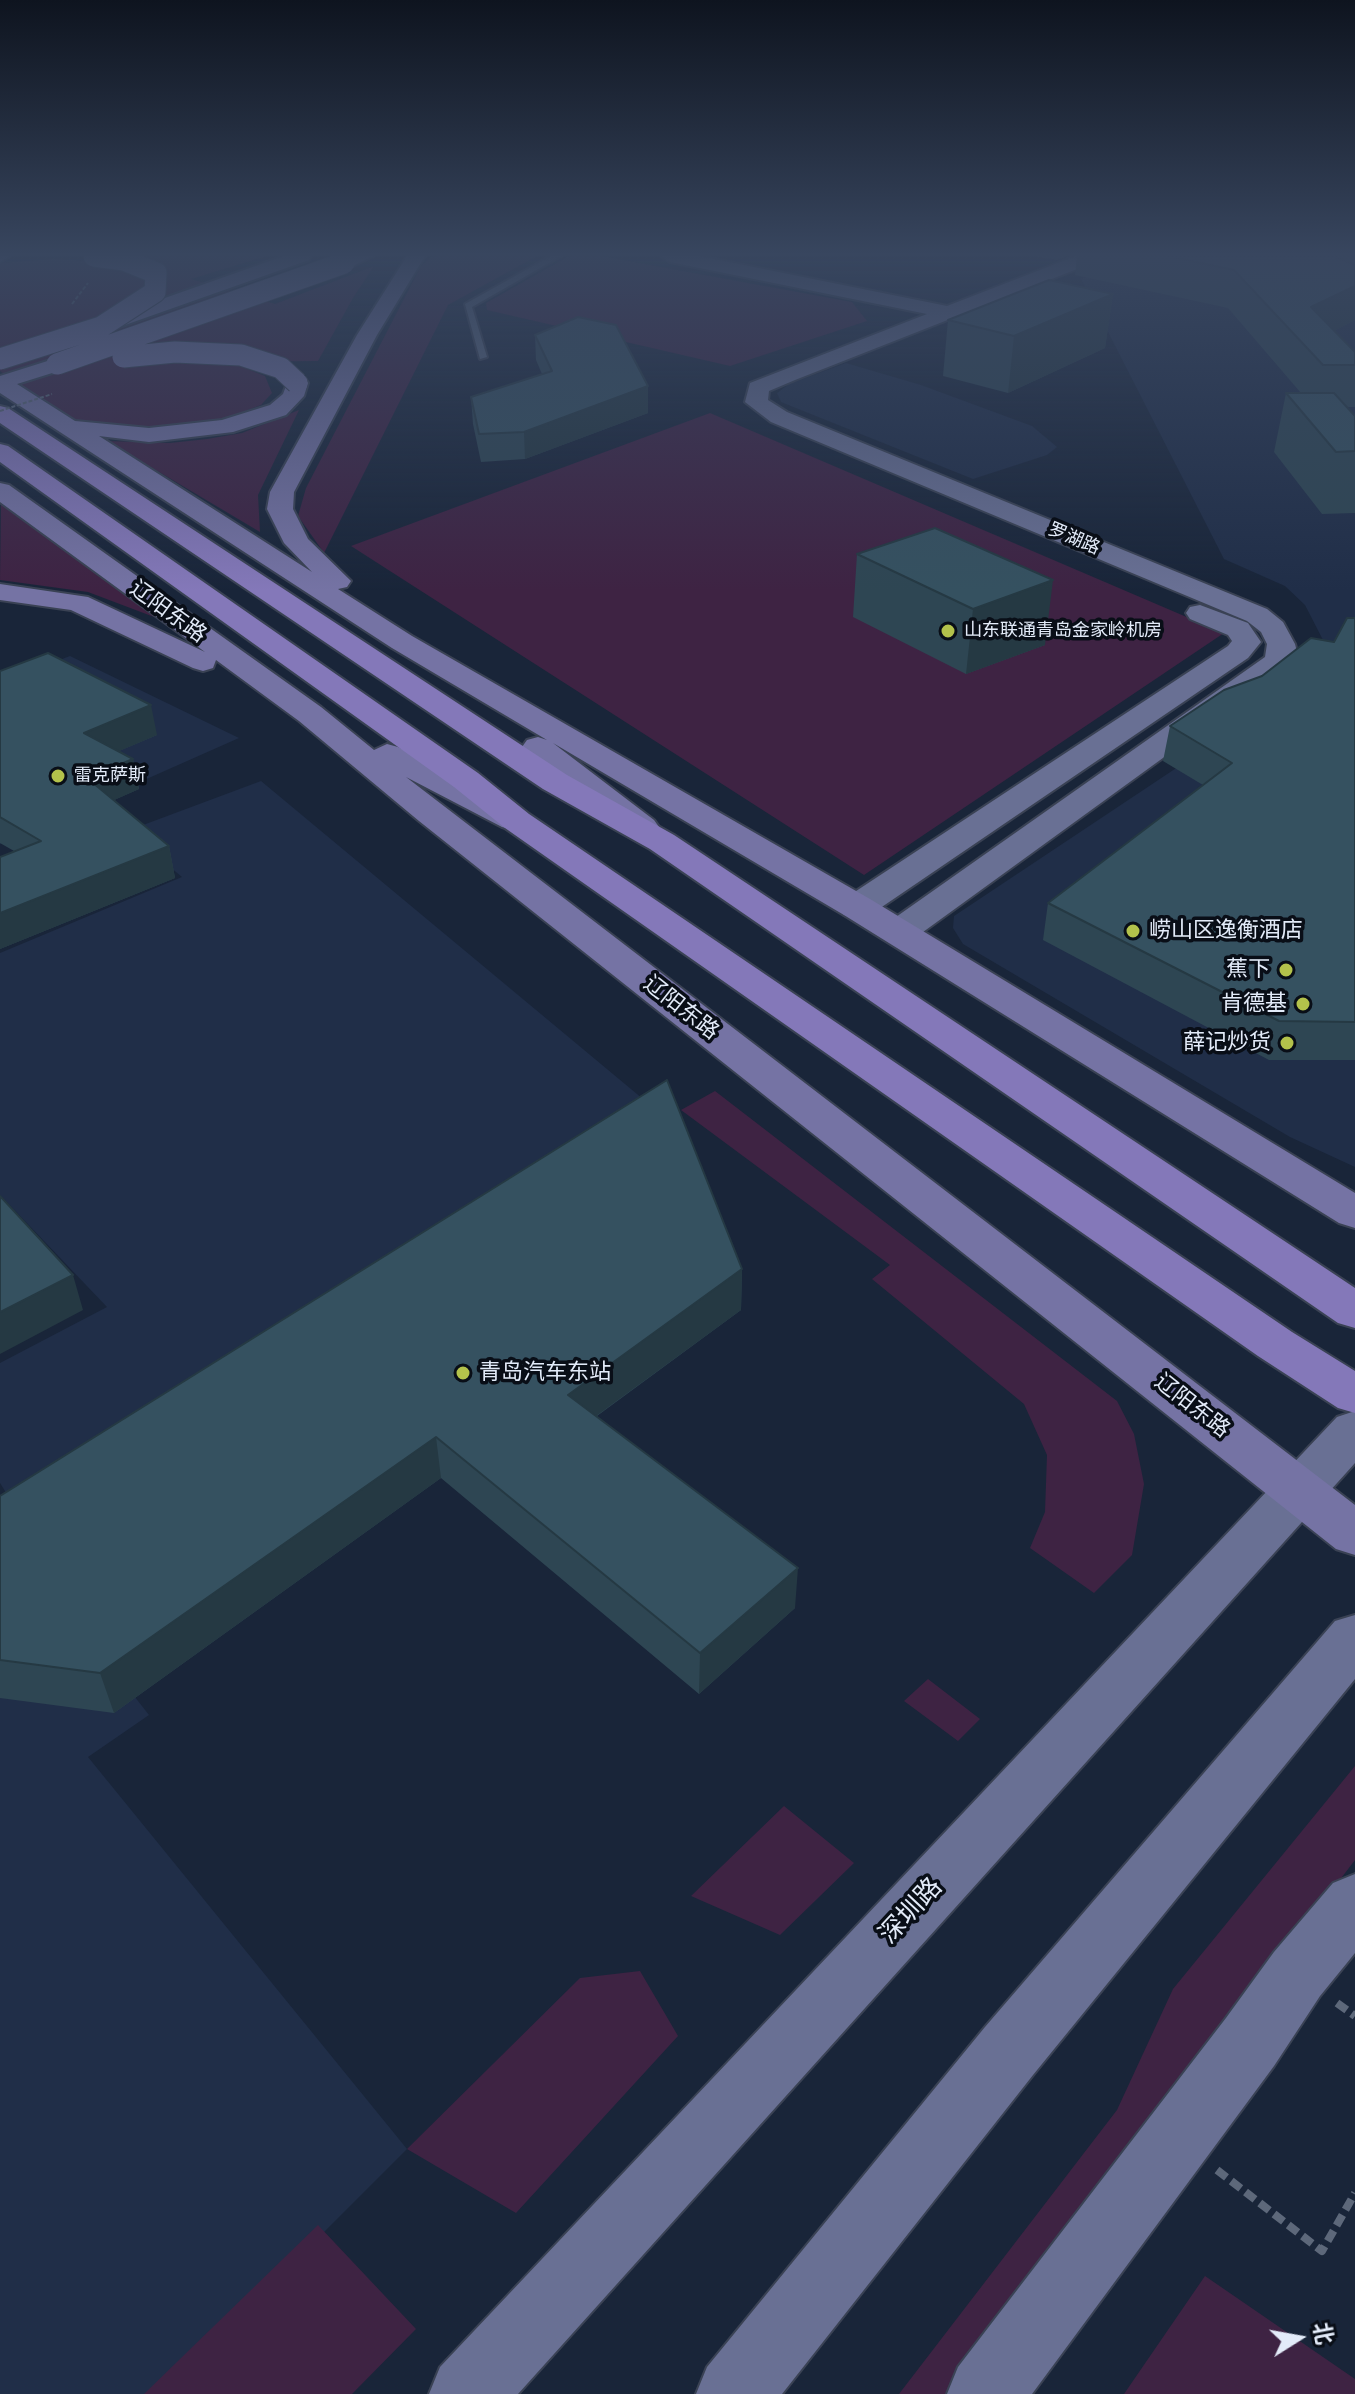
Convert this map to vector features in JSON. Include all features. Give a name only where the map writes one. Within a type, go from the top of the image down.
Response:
[{"type":"highway","points":[[0,413],[555,782],[662,842],[1355,1311]]},
{"type":"highway","name":"辽阳东路","points":[[0,451],[453,771],[517,821],[1275,1344],[1355,1395]]},
{"type":"main road","points":[[0,383],[46,368]]},
{"type":"main road","points":[[66,425],[111,433],[149,435],[225,427],[278,410],[293,396],[297,383],[280,368]]},
{"type":"main road","points":[[349,368],[282,492],[280,509],[297,543],[402,642],[662,842]]},
{"type":"main road","points":[[0,383],[402,642],[1334,1190],[1355,1213]]},
{"type":"main road","name":"辽阳东路","points":[[0,490],[310,714],[431,814],[1331,1457],[1355,1534]]},
{"type":"main road","points":[[0,592],[78,603],[310,714],[517,821]]},
{"type":"street","points":[[769,368],[747,375],[731,398],[763,427],[1238,629],[1247,642],[1238,652],[857,907]]},
{"type":"street","name":"罗湖路","points":[[804,368],[758,388],[756,402],[779,417],[1257,615],[1273,628],[1287,652],[899,932]]},
{"type":"street","name":"深圳路","points":[[467,2394],[1331,1457]]},
{"type":"street","points":[[734,2394],[1019,2039],[1355,1638]]},
{"type":"street","points":[[985,2394],[1297,1974],[1355,1904]]},
{"type":"path","points":[[1177,2139],[1322,2251],[1355,2193]]},
{"type":"shaded area","points":[[0,368],[244,368],[265,376],[272,393],[261,405],[220,421],[173,428],[123,427],[76,421],[24,390],[0,371]]},
{"type":"shaded area","points":[[368,368],[417,368],[324,553],[298,516],[306,488]]},
{"type":"shaded area","points":[[833,368],[862,368],[921,385],[1032,426],[1057,447],[1047,455],[973,479],[781,402],[777,393],[789,384]]},
{"type":"shaded area","points":[[1126,368],[1355,368],[1355,1167],[1290,1137],[963,944],[953,928],[954,916],[1316,675],[1324,642],[1305,605],[1285,586],[1224,559]]},
{"type":"shaded area","points":[[299,410],[258,495],[260,532],[107,441],[170,443],[207,439],[242,433]]},
{"type":"shaded area","points":[[710,413],[1224,633],[864,875],[351,546]]},
{"type":"shaded area","points":[[1,501],[162,620],[88,592],[0,580]]},
{"type":"shaded area","name":"雷克萨斯","points":[[70,656],[239,738],[0,844],[0,683]]},
{"type":"shaded area","points":[[261,781],[667,1119],[28,1528],[0,1483],[0,1363],[107,1307],[0,1195],[0,953],[182,877],[127,831]]},
{"type":"shaded area","points":[[715,1091],[1117,1401],[1134,1434],[1144,1484],[1132,1555],[1094,1593],[1030,1548],[1045,1512],[1047,1455],[1024,1404],[872,1279],[890,1265],[681,1110]]},
{"type":"shaded area","points":[[0,1525],[149,1715],[88,1757],[407,2149],[162,2394],[0,2394]]},
{"type":"shaded area","points":[[928,1679],[980,1719],[958,1741],[904,1701]]},
{"type":"shaded area","points":[[1355,1766],[1355,1860],[947,2394],[899,2394],[1117,2110],[1173,1989]]},
{"type":"shaded area","points":[[784,1806],[854,1863],[780,1935],[691,1896]]},
{"type":"shaded area","points":[[640,1971],[678,2036],[516,2213],[407,2149],[580,1978]]},
{"type":"shaded area","points":[[318,2225],[416,2329],[352,2394],[144,2394]]},
{"type":"shaded area","points":[[1205,2276],[1355,2379],[1355,2394],[1124,2394]]},
{"type":"building","points":[[550,368],[638,368],[648,386],[524,432],[479,434],[471,397],[552,371]]},
{"type":"building","points":[[1286,393],[1334,393],[1355,416],[1355,451],[1336,452]]},
{"type":"building","points":[[935,528],[1053,580],[973,609],[857,554]]},
{"type":"building","points":[[1347,618],[1355,618],[1355,1022],[1279,1021],[1048,903],[1232,763],[1170,726],[1224,690],[1262,676],[1311,638],[1334,642]]},
{"type":"building","points":[[48,653],[151,705],[84,733],[133,759],[87,778],[169,846],[0,913],[0,857],[41,841],[0,817],[0,671]]},
{"type":"building","name":"青岛汽车东站","points":[[667,1080],[742,1269],[568,1395],[798,1568],[700,1653],[436,1437],[100,1673],[0,1660],[0,1496]]},
{"type":"building","points":[[0,1196],[73,1275],[0,1312]]},
{"type":"place","name":"山东联通青岛金家岭机房","points":[[948,631]]},
{"type":"place","name":"雷克萨斯","points":[[58,776]]},
{"type":"place","name":"崂山区逸衡酒店","points":[[1133,931]]},
{"type":"place","name":"蕉下","points":[[1286,970]]},
{"type":"place","name":"肯德基","points":[[1303,1004]]},
{"type":"place","name":"薛记炒货","points":[[1287,1043]]},
{"type":"place","name":"青岛汽车东站","points":[[463,1373]]}]
